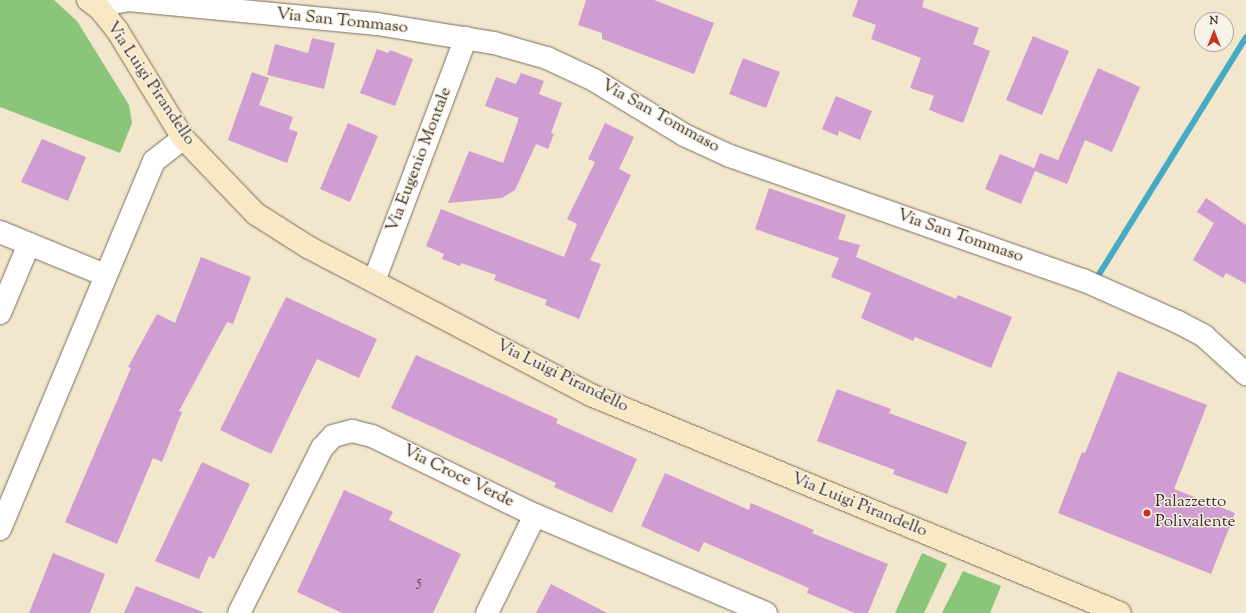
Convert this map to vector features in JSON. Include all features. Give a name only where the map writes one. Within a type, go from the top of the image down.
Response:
[{"type":"street","name":"Via San Tommaso","points":[[94,5],[128,0],[378,24],[466,38],[547,58],[594,80],[684,135],[730,156],[1083,280],[1127,299],[1204,336],[1246,374]]},
{"type":"street","name":"Via Luigi Pirandello","points":[[94,5],[117,30],[183,138],[256,214],[308,247],[591,395],[1120,613]]},
{"type":"street","name":"Via Eugenio Montale","points":[[374,281],[466,38]]},
{"type":"street","points":[[0,528],[154,161],[183,138]]},
{"type":"street","points":[[0,232],[105,275]]},
{"type":"street","points":[[0,313],[29,244]]},
{"type":"street","name":"Via Croce Verde","points":[[239,613],[322,448],[333,436],[352,431],[372,436],[535,514],[766,613]]},
{"type":"street","points":[[487,613],[535,514]]},
{"type":"green space","points":[[0,0],[54,0],[77,21],[129,105],[132,123],[120,153],[0,107]]},
{"type":"green space","points":[[922,553],[947,564],[924,613],[895,613]]},
{"type":"green space","points":[[963,571],[1001,586],[990,613],[942,613]]},
{"type":"building","points":[[586,0],[654,0],[714,23],[694,74],[602,39],[602,33],[578,25]]},
{"type":"building","points":[[858,0],[924,0],[922,7],[979,28],[973,44],[990,51],[963,123],[929,110],[934,96],[910,88],[921,58],[871,39],[876,25],[852,16]]},
{"type":"building","points":[[1033,36],[1069,51],[1042,115],[1006,100]]},
{"type":"building","points":[[312,38],[335,43],[324,89],[267,75],[275,44],[308,53]]},
{"type":"building","points":[[377,49],[388,53],[390,50],[413,59],[395,106],[360,93]]},
{"type":"building","points":[[743,58],[780,72],[766,108],[729,94]]},
{"type":"building","points":[[1098,68],[1140,87],[1112,152],[1085,140],[1067,184],[1035,171],[1021,204],[985,189],[1000,154],[1034,168],[1040,153],[1058,160]]},
{"type":"building","points":[[252,72],[269,78],[259,105],[293,117],[289,129],[298,132],[287,163],[228,140]]},
{"type":"building","points":[[521,73],[544,81],[539,94],[562,103],[551,133],[554,134],[548,149],[536,144],[515,190],[502,198],[448,203],[469,151],[503,163],[519,118],[485,106],[496,77],[516,84]]},
{"type":"building","points":[[836,96],[872,111],[860,140],[839,131],[838,136],[822,129]]},
{"type":"building","points":[[348,123],[378,136],[350,202],[320,189]]},
{"type":"building","points":[[605,123],[634,137],[619,169],[631,175],[590,260],[601,264],[579,319],[545,305],[547,300],[494,280],[496,275],[461,263],[460,266],[442,259],[444,254],[426,246],[441,209],[564,257],[577,224],[567,219],[595,162],[588,159]]},
{"type":"building","points":[[42,139],[86,157],[68,201],[21,182]]},
{"type":"building","points":[[769,188],[846,215],[838,239],[860,245],[856,257],[956,299],[958,295],[1012,317],[991,368],[915,337],[913,341],[861,318],[871,293],[831,277],[839,258],[755,229]]},
{"type":"building","points":[[1206,198],[1246,225],[1246,284],[1226,273],[1223,278],[1193,260],[1214,223],[1197,212]]},
{"type":"building","points":[[201,257],[251,277],[233,324],[227,322],[179,411],[182,412],[162,462],[153,458],[117,544],[65,522],[131,368],[128,367],[157,314],[175,323]]},
{"type":"building","points":[[286,297],[377,339],[359,378],[317,359],[271,454],[220,430]]},
{"type":"building","points":[[416,355],[558,419],[556,423],[637,459],[612,513],[554,487],[556,483],[391,408]]},
{"type":"building","points":[[1118,371],[1207,405],[1174,489],[1235,513],[1211,574],[1058,513],[1082,452],[1085,453]]},
{"type":"building","points":[[837,389],[891,409],[889,413],[967,442],[947,494],[893,474],[895,470],[817,441]]},
{"type":"building","points":[[202,462],[250,484],[214,559],[209,556],[199,579],[155,561]]},
{"type":"building","points":[[665,473],[749,510],[751,503],[814,530],[812,533],[888,564],[868,613],[855,613],[807,593],[809,588],[704,542],[699,552],[641,526]]},
{"type":"building","points":[[344,490],[393,512],[389,520],[461,554],[433,613],[342,613],[297,592]]},
{"type":"building","points":[[53,553],[105,574],[90,613],[29,613]]},
{"type":"building","points":[[551,584],[607,613],[536,613]]},
{"type":"building","points":[[136,586],[203,612],[124,613]]},
{"type":"waterway","points":[[1098,276],[1246,37]]},
{"type":"place","name":"Palazzetto Polivalente","points":[[1147,513]]}]
